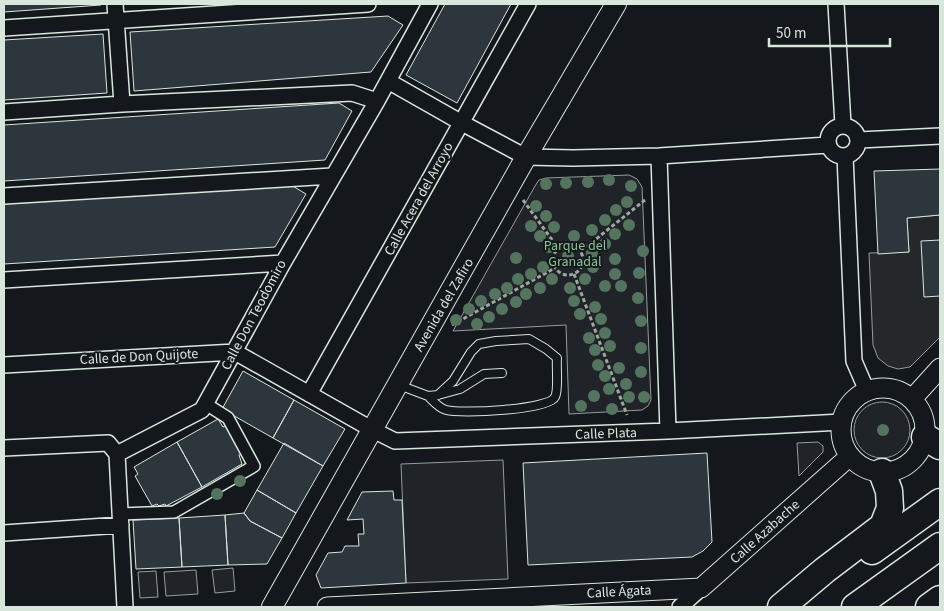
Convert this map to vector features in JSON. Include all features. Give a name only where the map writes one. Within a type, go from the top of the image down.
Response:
[{"type":"highway","points":[[781,607],[824,570],[883,526],[890,508],[889,491],[882,472]]},
{"type":"highway","points":[[793,607],[940,502]]},
{"type":"highway","points":[[855,607],[940,546]]},
{"type":"highway","points":[[929,607],[940,599]]},
{"type":"main road","name":"Avenida del Zafiro","points":[[272,607],[526,157],[616,4]]},
{"type":"street","points":[[115,4],[122,104]]},
{"type":"street","points":[[4,28],[368,4]]},
{"type":"street","name":"Calle Don Teodomiro","points":[[117,454],[202,410],[282,263],[377,101],[430,4]]},
{"type":"street","name":"Calle Acera del Arroyo","points":[[309,394],[528,4]]},
{"type":"street","points":[[836,4],[843,125]]},
{"type":"street","points":[[388,81],[462,124],[526,157],[659,156],[828,145]]},
{"type":"street","points":[[4,112],[122,104],[352,93],[377,101]]},
{"type":"street","points":[[843,125],[855,131],[859,140],[854,152],[845,156],[836,155],[828,145],[828,136],[834,128],[843,125]]},
{"type":"street","points":[[859,140],[940,136]]},
{"type":"street","points":[[659,156],[668,431]]},
{"type":"street","points":[[845,156],[854,361],[867,391]]},
{"type":"street","points":[[4,196],[332,176]]},
{"type":"street","points":[[4,280],[282,263]]},
{"type":"street","points":[[235,352],[373,430]]},
{"type":"street","name":"Calle de Don Quijote","points":[[4,365],[235,352]]},
{"type":"street","points":[[912,399],[940,368]]},
{"type":"street","points":[[878,388],[902,392],[912,399],[923,416],[932,441],[921,448],[910,462],[894,471],[882,472],[870,470],[850,456],[844,446],[841,434],[842,422],[846,410],[855,398],[867,391],[878,388]]},
{"type":"street","points":[[4,533],[174,512],[254,466],[228,418],[206,404]]},
{"type":"street","name":"Calle Plata","points":[[373,430],[395,441],[668,431],[842,422]]},
{"type":"street","points":[[4,448],[108,443],[117,454],[125,607]]},
{"type":"street","name":"Calle Azabache","points":[[680,607],[850,456]]},
{"type":"street","name":"Calle Ágata","points":[[327,607],[701,588]]},
{"type":"lane","points":[[428,396],[436,405],[446,410],[511,410],[552,402],[556,396],[556,358],[546,348],[529,339],[478,344],[453,381],[438,395]]},
{"type":"lane","points":[[399,385],[428,396],[438,395],[460,389],[484,374],[502,373]]},
{"type":"path","points":[[523,200],[558,248]]},
{"type":"path","points":[[581,251],[646,200]]},
{"type":"path","points":[[571,244],[581,251],[584,264],[574,274],[563,274],[555,268],[553,258],[558,248],[571,244]]},
{"type":"path","points":[[451,325],[555,268]]},
{"type":"path","points":[[574,274],[627,415]]},
{"type":"green space","name":"Parque del Granadal","points":[[629,175],[637,179],[642,187],[651,400],[648,406],[642,410],[569,414],[566,325],[453,331],[539,180],[546,178]]},
{"type":"green space","points":[[882,402],[893,404],[902,410],[908,419],[910,430],[908,441],[902,450],[893,456],[882,458],[871,456],[862,450],[856,441],[854,430],[856,419],[862,410],[871,404]]},
{"type":"green space","points":[[818,442],[823,446],[823,452],[799,476],[797,443]]},
{"type":"green space","points":[[503,460],[508,579],[406,583],[401,464]]},
{"type":"green space","points":[[233,568],[235,591],[215,593],[212,570]]},
{"type":"green space","points":[[196,570],[198,594],[166,596],[164,572]]},
{"type":"green space","points":[[156,571],[158,597],[140,598],[138,572]]},
{"type":"shaded area","points":[[940,215],[940,337],[910,367],[898,369],[888,366],[878,358],[873,345],[869,253],[909,252],[907,218]]},
{"type":"building","points":[[4,4],[101,4],[101,5],[4,12]]},
{"type":"building","points":[[445,4],[511,4],[457,103],[406,75]]},
{"type":"building","points":[[388,16],[403,25],[371,72],[134,91],[130,32]]},
{"type":"building","points":[[103,34],[107,93],[4,100],[4,40]]},
{"type":"building","points":[[339,103],[352,111],[325,160],[4,181],[4,125]]},
{"type":"building","points":[[940,169],[940,215],[907,218],[909,252],[878,254],[874,171]]},
{"type":"building","points":[[291,185],[306,194],[275,247],[4,264],[4,204]]},
{"type":"building","points":[[940,240],[940,296],[924,297],[921,241]]},
{"type":"building","points":[[243,371],[294,400],[273,438],[222,409]]},
{"type":"building","points":[[294,400],[345,429],[323,466],[273,438]]},
{"type":"building","points":[[218,419],[223,427],[227,425],[243,453],[239,455],[242,464],[202,487],[177,442]]},
{"type":"building","points":[[177,442],[202,487],[166,506],[165,504],[159,506],[157,504],[152,506],[135,476],[138,474],[134,467]]},
{"type":"building","points":[[284,443],[323,466],[296,513],[257,490]]},
{"type":"building","points":[[707,453],[712,542],[703,551],[692,557],[528,565],[523,463]]},
{"type":"building","points":[[257,490],[296,513],[282,538],[250,521],[244,513]]},
{"type":"building","points":[[393,491],[394,500],[402,500],[406,583],[321,588],[316,575],[328,553],[342,552],[345,546],[359,546],[358,534],[364,534],[363,519],[347,520],[362,492]]},
{"type":"building","points":[[244,513],[250,521],[282,538],[267,564],[228,565],[225,515]]},
{"type":"building","points":[[225,515],[228,565],[182,567],[179,518]]},
{"type":"building","points":[[179,518],[182,567],[136,569],[133,520]]}]
